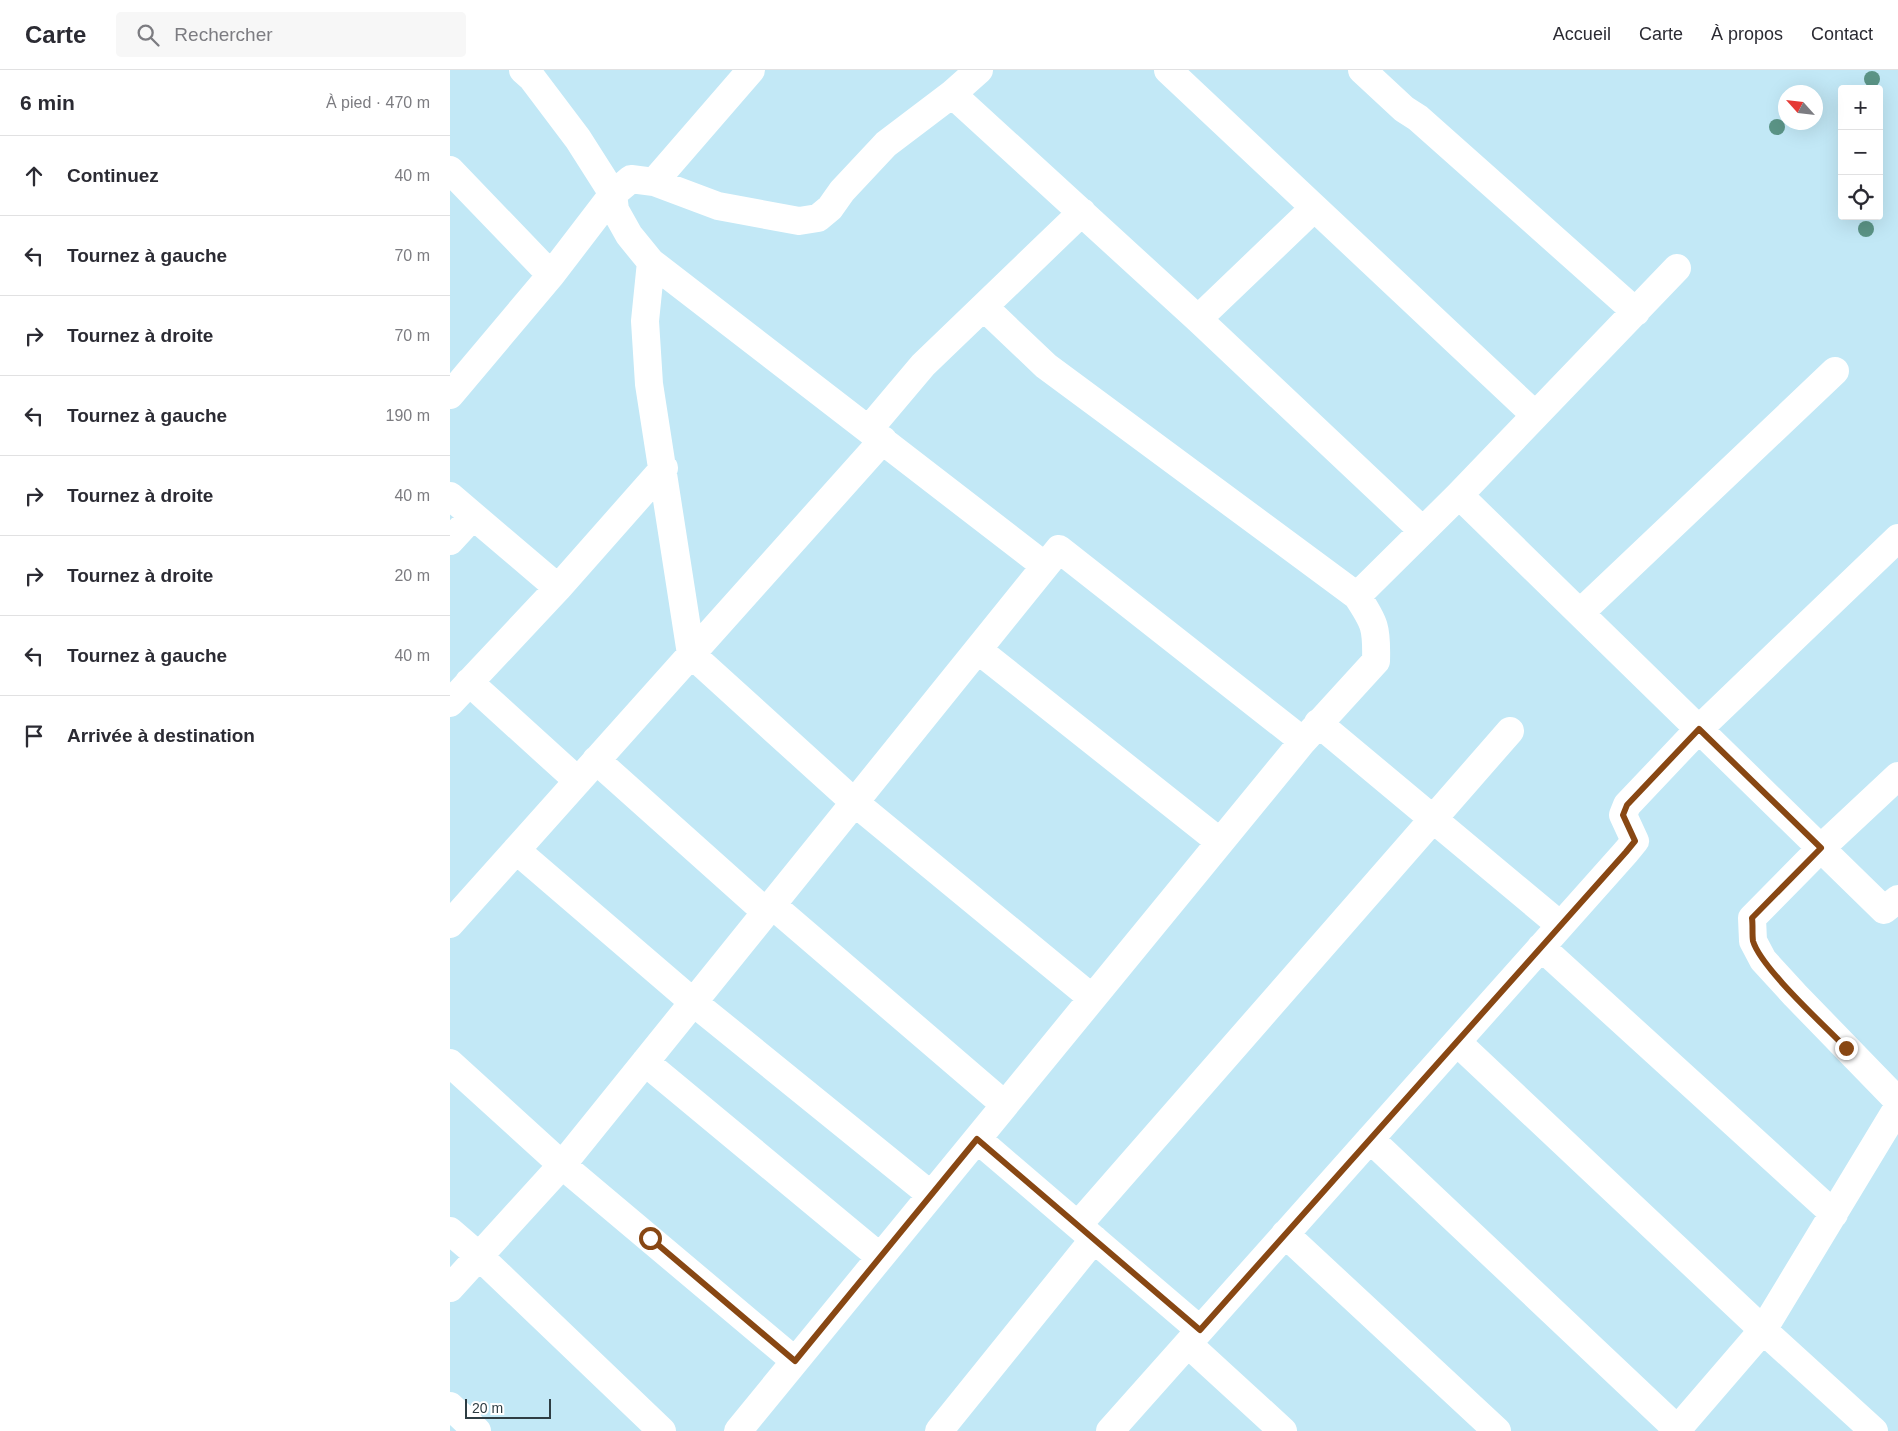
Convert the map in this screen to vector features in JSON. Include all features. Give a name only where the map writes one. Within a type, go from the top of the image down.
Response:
[{"type":"street","points":[[523,70],[532,78],[578,139],[613,194],[616,210],[629,235],[650,262],[876,434],[1045,566]]},
{"type":"street","points":[[654,182],[752,70]]},
{"type":"street","points":[[450,396],[551,275],[613,194],[631,178],[654,182],[718,206],[799,221],[818,218],[830,208],[842,191],[886,144],[952,94],[979,70]]},
{"type":"street","points":[[1168,70],[1313,209],[1534,414]]},
{"type":"street","points":[[1362,70],[1636,312]]},
{"type":"street","points":[[952,94],[1198,319],[1422,530]]},
{"type":"street","points":[[450,170],[551,275]]},
{"type":"street","points":[[1198,319],[1313,209]]},
{"type":"street","points":[[450,924],[691,654],[876,434],[923,365],[1082,212]]},
{"type":"street","points":[[650,262],[645,321],[650,384],[691,654],[854,802],[1092,998]]},
{"type":"street","points":[[1357,596],[1459,495],[1534,414],[1677,268]]},
{"type":"street","points":[[738,1431],[1311,732],[1376,661],[1377,638],[1372,620],[1357,596],[1046,366],[984,307]]},
{"type":"street","points":[[1580,613],[1835,371]]},
{"type":"street","points":[[450,703],[558,588],[664,468]]},
{"type":"street","points":[[1459,495],[1884,910],[1898,899]]},
{"type":"street","points":[[450,496],[558,588]]},
{"type":"street","points":[[450,541],[474,516]]},
{"type":"street","points":[[1110,1431],[1458,1043],[1541,946],[1635,841],[1623,815],[1627,805],[1699,729],[1898,538]]},
{"type":"street","points":[[450,1288],[562,1165],[1059,549],[1433,819],[1560,925]]},
{"type":"street","points":[[978,650],[1220,842]]},
{"type":"street","points":[[469,682],[578,781]]},
{"type":"street","points":[[940,1431],[1086,1232],[1510,730]]},
{"type":"street","points":[[596,760],[769,909],[1005,1105]]},
{"type":"street","points":[[1898,776],[1821,848],[1752,918],[1753,941],[1763,960],[1898,1101]]},
{"type":"street","points":[[516,850],[693,1002],[931,1195]]},
{"type":"street","points":[[1541,946],[1834,1214]]},
{"type":"street","points":[[1458,1043],[1763,1330],[1874,1431]]},
{"type":"street","points":[[645,1062],[880,1257]]},
{"type":"street","points":[[450,1063],[562,1165],[795,1361]]},
{"type":"street","points":[[1370,1139],[1677,1430],[1763,1330],[1898,1107]]},
{"type":"street","points":[[977,1139],[1086,1232],[1194,1337],[1284,1431]]},
{"type":"street","points":[[450,1231],[479,1256],[662,1431]]},
{"type":"street","points":[[1285,1234],[1497,1431]]},
{"type":"street","points":[[450,1406],[477,1431]]},
{"type":"route","points":[[650,1238],[795,1361],[977,1139],[1200,1330],[1458,1043],[1626,852],[1635,841],[1623,815],[1627,805],[1699,729],[1821,848],[1752,918],[1753,941],[1763,960],[1846,1048]]}]
